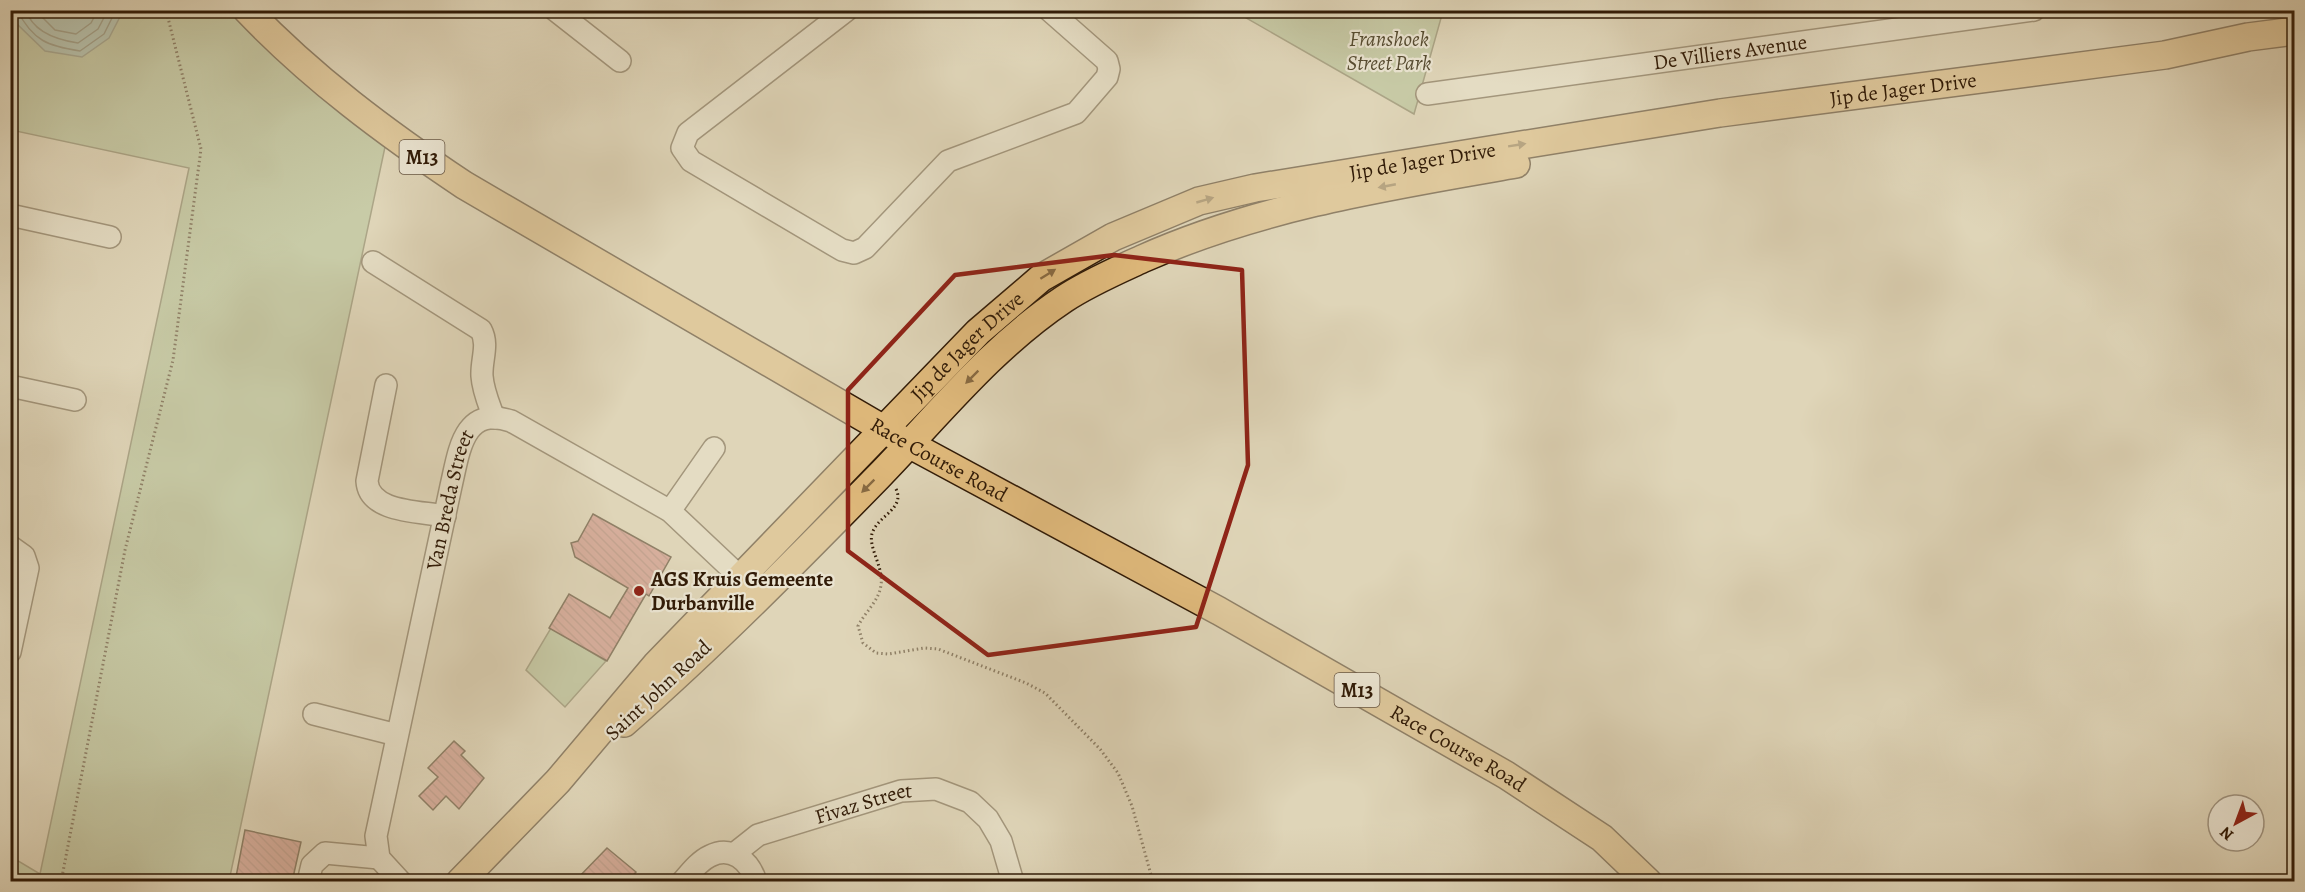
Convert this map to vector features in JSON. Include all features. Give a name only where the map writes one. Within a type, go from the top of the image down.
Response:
[{"type":"main road","name":"Race Course Road","points":[[247,10],[287,52],[348,102],[407,147],[464,185],[884,430],[1229,617],[1506,775],[1602,838],[1648,882]]},
{"type":"main road","name":"Jip de Jager Drive","points":[[2165,55],[2248,37],[2295,31]]},
{"type":"main road","name":"Jip de Jager Drive","points":[[884,430],[970,339],[1041,278],[1113,237],[1199,201],[1255,188],[1720,113],[2165,55],[2295,47]]},
{"type":"main road","name":"Jip de Jager Drive","points":[[909,444],[939,410],[1014,336],[1066,298],[1116,270],[1228,225],[1383,187],[1952,90],[2037,72]]},
{"type":"main road","name":"Saint John Road","points":[[460,882],[558,781],[656,665],[884,430]]},
{"type":"main road","name":"Saint John Road","points":[[558,781],[662,690],[909,444]]},
{"type":"street","points":[[555,10],[620,61]]},
{"type":"street","points":[[847,10],[688,133],[682,148],[691,161],[842,250],[854,253],[865,248],[948,161],[1066,119],[1081,109],[1107,77],[1109,65],[1101,53],[1049,10]]},
{"type":"street","name":"De Villiers Avenue","points":[[1427,94],[2034,10]]},
{"type":"street","points":[[10,215],[110,237]]},
{"type":"street","points":[[373,262],[481,330],[486,341],[482,373],[484,389],[494,418]]},
{"type":"street","points":[[386,385],[367,481],[370,494],[383,504],[445,516]]},
{"type":"street","points":[[10,386],[75,400]]},
{"type":"street","name":"Van Breda Street","points":[[379,858],[376,836],[445,516],[465,434],[475,424],[494,418],[511,421],[670,511],[741,578]]},
{"type":"street","points":[[670,511],[714,448]]},
{"type":"street","points":[[10,546],[24,556],[28,568],[10,652]]},
{"type":"street","points":[[314,714],[397,735]]},
{"type":"street","name":"Fivaz Street","points":[[682,882],[710,855],[722,852],[734,854],[758,835],[901,791],[936,789],[970,802],[988,819],[1001,841],[1013,882]]},
{"type":"street","points":[[308,882],[312,865],[325,854],[379,858],[401,882]]},
{"type":"street","points":[[734,854],[747,862],[756,882]]},
{"type":"path","points":[[61,882],[125,550],[173,360],[201,149],[166,10]]},
{"type":"path","points":[[893,485],[898,492],[897,503],[874,528],[871,537],[880,563],[882,581],[878,597],[858,626],[863,643],[871,650],[882,654],[938,649],[1026,683],[1045,693],[1100,749],[1118,773],[1132,806],[1154,882]]},
{"type":"path","points":[[10,879],[15,882]]},
{"type":"highlighted area","points":[[1114,255],[1242,270],[1248,465],[1196,627],[988,655],[848,551],[848,390],[955,275]]},
{"type":"green space","points":[[11,11],[228,11],[268,49],[385,147],[229,881],[11,881],[10,856],[40,874],[189,168],[11,130]]},
{"type":"green space","name":"Franshoek Street Park","points":[[1234,11],[1443,11],[1414,114]]},
{"type":"green space","points":[[551,628],[606,661],[565,707],[526,670]]},
{"type":"water","points":[[12,10],[123,11],[109,38],[82,57],[45,51],[16,23]]},
{"type":"building","name":"AGS Kruis Gemeente Durbanville","points":[[593,514],[671,557],[649,596],[646,594],[607,661],[549,628],[569,594],[610,618],[628,588],[575,557],[571,543],[578,541]]},
{"type":"building","points":[[454,741],[465,751],[461,755],[484,778],[459,809],[446,796],[433,810],[419,796],[438,777],[428,768]]},
{"type":"building","points":[[245,830],[301,842],[292,882],[235,882]]},
{"type":"building","points":[[607,848],[636,872],[627,882],[574,882]]},
{"type":"place","name":"AGS Kruis Gemeente Durbanville","points":[[639,591]]}]
